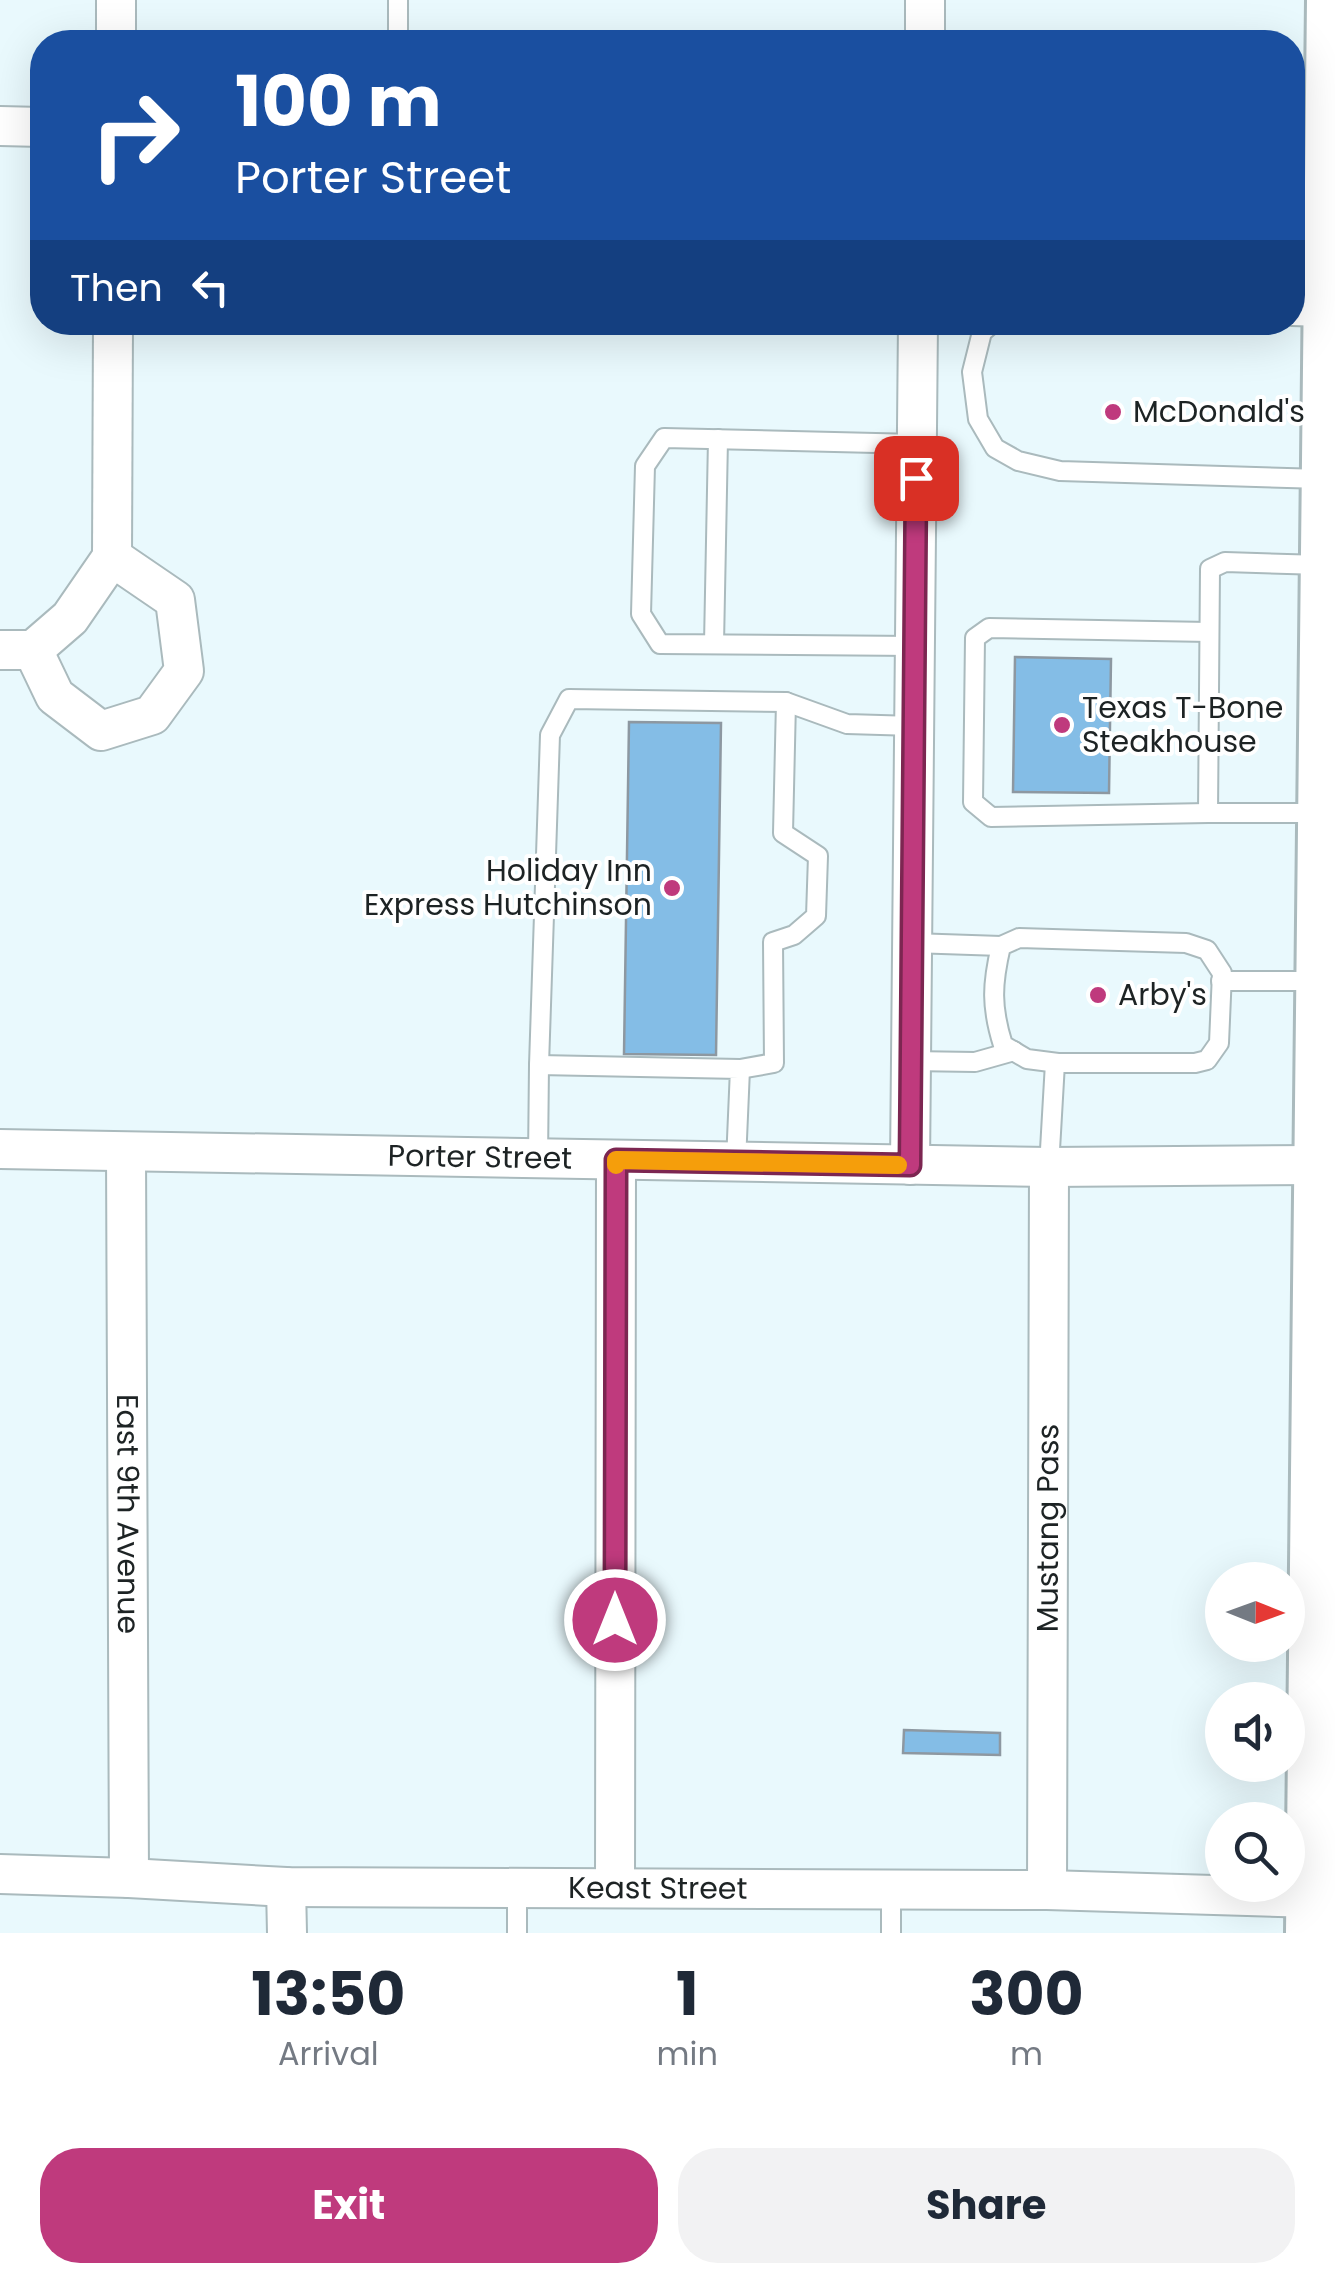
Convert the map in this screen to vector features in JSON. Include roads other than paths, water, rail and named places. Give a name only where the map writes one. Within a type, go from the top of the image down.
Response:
[{"type":"street","points":[[116,0],[116,30]]},
{"type":"street","points":[[925,0],[925,30]]},
{"type":"street","points":[[1312,1916],[1325,1676],[1326,1454],[1320,1165],[1328,479],[1311,317],[1333,139],[1333,0]]},
{"type":"street","points":[[0,126],[30,127]]},
{"type":"street","points":[[112,558],[174,600],[184,671],[152,714],[102,731],[55,696],[16,650],[70,618],[112,558],[113,335]]},
{"type":"street","points":[[910,1165],[918,335]]},
{"type":"street","name":"Porter Street","points":[[0,1150],[1049,1167],[1320,1165]]},
{"type":"street","name":"East 9th Avenue","points":[[126,1152],[129,1878]]},
{"type":"street","points":[[614,1888],[616,1160]]},
{"type":"street","name":"Mustang Pass","points":[[1047,1890],[1049,1167]]},
{"type":"street","name":"Keast Street","points":[[0,1874],[286,1887],[1047,1890],[1312,1916]]},
{"type":"street","points":[[286,1887],[287,1933]]},
{"type":"lane","points":[[398,0],[398,30]]},
{"type":"lane","points":[[981,335],[972,372],[978,419],[995,448],[1018,461],[1060,471],[1328,479]]},
{"type":"lane","points":[[914,646],[660,644],[640,614],[645,466],[664,438],[916,444]]},
{"type":"lane","points":[[714,644],[718,439]]},
{"type":"lane","points":[[1208,814],[1210,569],[1225,562],[1328,565]]},
{"type":"lane","points":[[1209,632],[990,628],[976,638],[973,802],[992,817],[1324,813]]},
{"type":"lane","points":[[538,1158],[550,734],[569,699],[786,702],[847,724],[914,726]]},
{"type":"lane","points":[[539,1065],[740,1069],[774,1063],[773,942],[794,934],[816,916],[818,856],[783,833],[786,702]]},
{"type":"lane","points":[[912,943],[1002,946],[1019,938],[1186,943],[1207,950],[1222,973],[1219,1042],[1207,1060],[1195,1063],[1055,1063],[1026,1058],[1004,1045],[994,1016],[994,974],[1002,946]]},
{"type":"lane","points":[[1221,981],[1322,981]]},
{"type":"lane","points":[[910,1061],[976,1062],[1014,1051]]},
{"type":"lane","points":[[1049,1167],[1055,1063]]},
{"type":"lane","points":[[736,1162],[740,1069]]},
{"type":"lane","points":[[516,1933],[517,1888]]},
{"type":"lane","points":[[891,1890],[891,1933]]},
{"type":"place","name":"McDonald's","points":[[1113,412]]},
{"type":"place","name":"Texas T-Bone Steakhouse","points":[[1062,725]]},
{"type":"place","name":"Holiday Inn Express Hutchinson","points":[[672,888]]},
{"type":"place","name":"Arby's","points":[[1098,995]]}]
